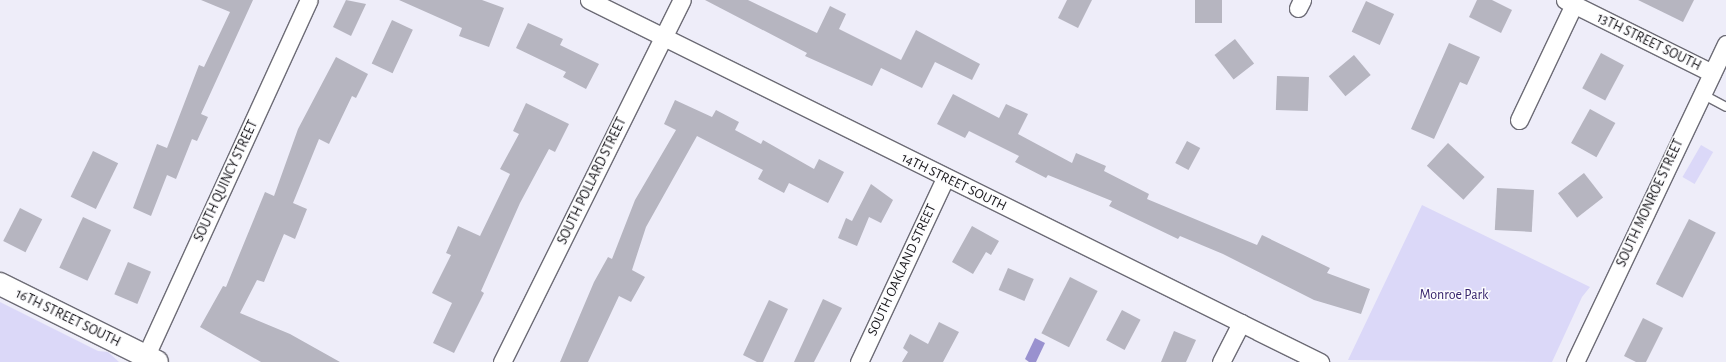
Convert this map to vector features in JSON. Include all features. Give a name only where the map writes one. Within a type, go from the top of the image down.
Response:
[{"type":"street","name":"SOUTH QUINCY STREET","points":[[149,360],[309,0]]},
{"type":"street","name":"14TH STREET SOUTH","points":[[589,0],[665,36],[945,178],[1320,362]]},
{"type":"street","name":"SOUTH POLLARD STREET","points":[[502,362],[682,0]]},
{"type":"street","name":"13TH STREET SOUTH","points":[[1569,2],[1712,73]]},
{"type":"street","points":[[1519,120],[1569,2]]},
{"type":"street","name":"SOUTH MONROE STREET","points":[[1575,362],[1726,44]]},
{"type":"street","name":"SOUTH OAKLAND STREET","points":[[859,362],[945,178]]},
{"type":"street","name":"16TH STREET SOUTH","points":[[0,284],[149,360]]},
{"type":"street","points":[[1221,362],[1241,322]]},
{"type":"lane","name":"13TH STREET SOUTH","points":[[1702,94],[1726,107]]},
{"type":"green space","points":[[1701,145],[1713,152],[1695,184],[1682,177]]},
{"type":"green space","name":"Monroe Park","points":[[1422,205],[1590,287],[1582,297],[1552,362],[1348,360]]},
{"type":"green space","points":[[0,302],[98,351],[108,352],[119,362],[0,362]]},
{"type":"shaded area","points":[[1035,338],[1045,343],[1036,362],[1029,362],[1025,359]]},
{"type":"building","points":[[201,0],[253,0],[201,114],[208,117],[197,141],[192,139],[176,179],[167,175],[151,216],[133,208],[157,144],[167,148],[199,65],[204,67],[230,12]]},
{"type":"building","points":[[346,0],[366,4],[351,36],[333,27]]},
{"type":"building","points":[[399,0],[482,0],[504,8],[489,47],[459,36],[462,28]]},
{"type":"building","points":[[705,0],[748,0],[817,33],[830,6],[846,14],[839,29],[901,60],[916,30],[980,64],[972,80],[935,62],[922,88],[881,68],[872,86],[805,56],[807,53]]},
{"type":"building","points":[[1067,0],[1092,0],[1078,28],[1058,18]]},
{"type":"building","points":[[1195,0],[1222,0],[1222,23],[1195,23]]},
{"type":"building","points":[[1477,0],[1492,0],[1512,10],[1501,33],[1469,17]]},
{"type":"building","points":[[1638,0],[1694,0],[1683,22]]},
{"type":"building","points":[[1366,1],[1394,14],[1380,45],[1352,32]]},
{"type":"building","points":[[392,20],[413,30],[393,73],[372,64]]},
{"type":"building","points":[[528,23],[563,39],[560,45],[599,64],[586,89],[563,77],[566,72],[516,48]]},
{"type":"building","points":[[1235,39],[1254,63],[1234,79],[1215,55]]},
{"type":"building","points":[[1449,43],[1480,57],[1467,85],[1460,82],[1434,139],[1411,129]]},
{"type":"building","points":[[1601,53],[1624,65],[1605,101],[1582,88]]},
{"type":"building","points":[[1354,55],[1371,75],[1345,96],[1329,76]]},
{"type":"building","points":[[336,57],[368,74],[356,98],[352,96],[329,144],[319,139],[293,203],[307,209],[295,239],[284,234],[264,282],[257,280],[240,313],[290,334],[340,362],[261,362],[200,327],[223,286],[226,287],[265,192],[274,196],[298,129]]},
{"type":"building","points":[[1277,76],[1309,77],[1308,111],[1276,110]]},
{"type":"building","points":[[953,94],[999,118],[1006,104],[1028,114],[1018,134],[1072,163],[1076,153],[1106,166],[1104,171],[1149,194],[1147,199],[1257,245],[1262,235],[1330,268],[1327,273],[1370,289],[1361,314],[1314,300],[1223,254],[1180,236],[1178,239],[1109,206],[1112,201],[1048,175],[1046,178],[1015,162],[1019,156],[969,131],[965,138],[937,124]]},
{"type":"building","points":[[675,100],[712,117],[716,110],[739,122],[735,130],[761,144],[763,140],[814,169],[819,159],[844,172],[828,203],[789,183],[784,193],[758,179],[763,170],[697,136],[646,227],[632,270],[645,277],[631,302],[619,296],[588,362],[560,362],[594,282],[608,257],[612,259],[635,200],[676,130],[664,124]]},
{"type":"building","points":[[526,103],[569,124],[555,152],[549,149],[520,203],[481,291],[484,293],[454,353],[433,343],[452,303],[432,293],[451,255],[446,253],[458,226],[480,236],[510,174],[500,169],[519,134],[513,131]]},
{"type":"building","points":[[1590,109],[1615,123],[1596,157],[1571,143]]},
{"type":"building","points":[[1187,141],[1200,148],[1189,170],[1175,163]]},
{"type":"building","points":[[1448,143],[1485,177],[1463,200],[1427,166]]},
{"type":"building","points":[[93,151],[118,163],[96,209],[71,197]]},
{"type":"building","points":[[1584,173],[1603,197],[1577,218],[1558,193]]},
{"type":"building","points":[[871,184],[893,200],[881,223],[869,217],[857,246],[838,238],[846,218],[852,221]]},
{"type":"building","points":[[1497,188],[1534,190],[1532,232],[1495,230]]},
{"type":"building","points":[[20,208],[42,219],[25,252],[3,241]]},
{"type":"building","points":[[83,217],[111,230],[87,281],[59,268]]},
{"type":"building","points":[[1689,219],[1716,233],[1683,298],[1656,284]]},
{"type":"building","points":[[972,226],[999,241],[991,255],[986,252],[973,274],[952,262]]},
{"type":"building","points":[[128,262],[151,272],[137,304],[114,294]]},
{"type":"building","points":[[1008,268],[1034,279],[1024,301],[999,290]]},
{"type":"building","points":[[1070,277],[1098,291],[1069,347],[1041,333]]},
{"type":"building","points":[[823,299],[842,308],[814,362],[794,362]]},
{"type":"building","points":[[769,300],[788,309],[763,362],[757,362],[743,355]]},
{"type":"building","points":[[1122,310],[1141,320],[1125,350],[1106,340]]},
{"type":"building","points":[[1643,318],[1663,328],[1646,362],[1636,362],[1624,356]]},
{"type":"building","points":[[939,322],[959,332],[943,362],[902,362],[908,352],[903,348],[910,334],[928,344]]},
{"type":"building","points":[[1174,331],[1196,340],[1186,362],[1161,362]]}]
